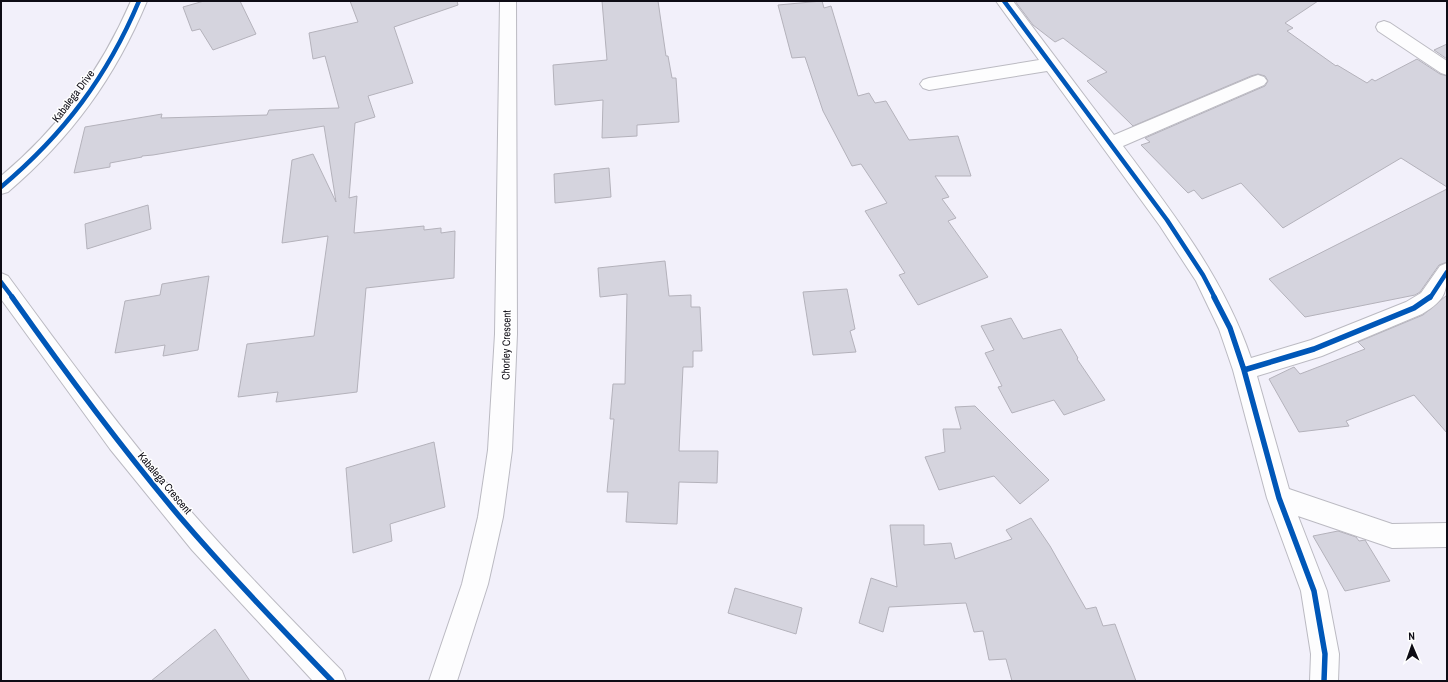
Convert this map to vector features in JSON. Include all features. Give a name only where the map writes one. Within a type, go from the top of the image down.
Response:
[{"type":"street","name":"Kabalega Drive","points":[[1,187],[45,146],[75,113],[114,55],[128,30],[139,1]]},
{"type":"street","name":"Chorley Crescent","points":[[443,681],[471,604],[488,534],[503,417],[506,362],[508,1]]},
{"type":"street","points":[[1004,1],[1168,220],[1203,275],[1230,328],[1244,370],[1279,498],[1314,591],[1325,654],[1324,681]]},
{"type":"street","points":[[1384,26],[1447,69]]},
{"type":"street","points":[[929,84],[1051,64]]},
{"type":"street","points":[[1110,144],[1258,81]]},
{"type":"street","points":[[1244,370],[1314,349],[1414,308],[1429,299],[1447,272]]},
{"type":"street","name":"Kabalega Crescent","points":[[1,282],[98,416],[159,492],[238,583],[332,681]]},
{"type":"street","points":[[1279,498],[1392,536],[1447,535]]},
{"type":"building","points":[[204,1],[240,1],[256,34],[213,50],[200,29],[192,31],[183,7]]},
{"type":"building","points":[[350,1],[457,1],[458,5],[394,27],[413,83],[368,96],[375,117],[355,123],[349,198],[357,196],[354,233],[424,226],[424,230],[441,228],[441,233],[455,231],[454,278],[366,288],[357,392],[276,402],[278,392],[238,397],[247,344],[314,336],[328,236],[282,243],[292,160],[313,154],[336,202],[324,126],[142,156],[110,163],[110,167],[74,173],[85,127],[162,114],[161,118],[267,115],[269,110],[339,108],[325,56],[313,59],[309,33],[358,22]]},
{"type":"building","points":[[602,1],[658,1],[666,56],[668,56],[672,78],[676,78],[679,122],[637,125],[637,136],[602,138],[603,100],[555,105],[553,65],[607,60]]},
{"type":"building","points":[[822,1],[824,8],[831,6],[858,96],[869,93],[875,103],[886,101],[909,140],[958,136],[971,176],[935,176],[949,197],[942,199],[956,218],[948,221],[988,277],[918,305],[899,275],[905,273],[865,211],[887,203],[861,164],[852,166],[823,111],[805,57],[792,58],[778,5]]},
{"type":"building","points":[[1015,1],[1318,1],[1285,23],[1293,28],[1287,31],[1336,66],[1337,65],[1367,83],[1372,79],[1375,81],[1417,59],[1440,74],[1447,76],[1447,187],[1401,158],[1283,228],[1241,183],[1202,199],[1194,190],[1188,193],[1141,145],[1150,142],[1145,138],[1265,86],[1268,81],[1265,76],[1258,74],[1251,76],[1133,126],[1087,81],[1107,72],[1063,38],[1055,42],[1033,25]]},
{"type":"building","points":[[1447,44],[1447,59],[1434,50]]},
{"type":"building","points":[[609,168],[611,197],[555,203],[554,174]]},
{"type":"building","points":[[1447,189],[1447,262],[1439,265],[1420,292],[1415,295],[1305,317],[1269,279]]},
{"type":"building","points":[[148,205],[151,229],[87,249],[85,224]]},
{"type":"building","points":[[665,261],[669,296],[691,295],[691,307],[700,307],[702,351],[693,351],[693,367],[683,367],[679,451],[718,451],[717,483],[679,482],[677,524],[626,522],[628,492],[607,492],[614,419],[610,419],[613,384],[625,384],[627,294],[600,297],[598,268]]},
{"type":"building","points":[[209,276],[198,350],[163,356],[165,345],[115,353],[125,301],[160,295],[162,284]]},
{"type":"building","points":[[847,289],[855,329],[850,331],[856,352],[813,355],[803,292]]},
{"type":"building","points":[[1447,295],[1447,433],[1414,395],[1346,421],[1349,426],[1299,432],[1269,379],[1294,367],[1300,374],[1365,349],[1358,342],[1423,315]]},
{"type":"building","points":[[1011,318],[1023,339],[1061,329],[1078,358],[1077,359],[1105,400],[1064,415],[1054,400],[1012,413],[998,387],[1002,386],[985,353],[994,350],[981,326]]},
{"type":"building","points":[[975,406],[1049,480],[1020,504],[994,476],[939,490],[925,457],[945,452],[943,429],[961,429],[955,407]]},
{"type":"building","points":[[434,442],[445,507],[390,524],[392,541],[353,553],[346,468]]},
{"type":"building","points":[[1031,518],[1050,546],[1086,609],[1096,607],[1103,626],[1115,624],[1136,681],[1012,681],[1006,659],[989,660],[983,631],[974,632],[966,603],[889,607],[883,632],[859,623],[871,578],[897,587],[890,525],[924,525],[924,545],[951,543],[955,559],[1012,539],[1006,530]]},
{"type":"building","points":[[1338,531],[1356,537],[1359,541],[1365,540],[1390,581],[1345,591],[1313,536]]},
{"type":"building","points":[[735,588],[802,608],[796,634],[728,613]]},
{"type":"building","points":[[215,629],[250,681],[151,681]]},
{"type":"cycle path","points":[[1,187],[44,148],[82,103],[114,54],[128,28],[139,1]]},
{"type":"cycle path","points":[[1004,1],[1167,220],[1203,275],[1230,328],[1244,370],[1314,349],[1414,308],[1429,299],[1447,272]]},
{"type":"cycle path","points":[[1,282],[138,467],[222,564],[332,681]]},
{"type":"cycle path","points":[[1244,370],[1279,498],[1314,591],[1325,654],[1324,681]]}]
